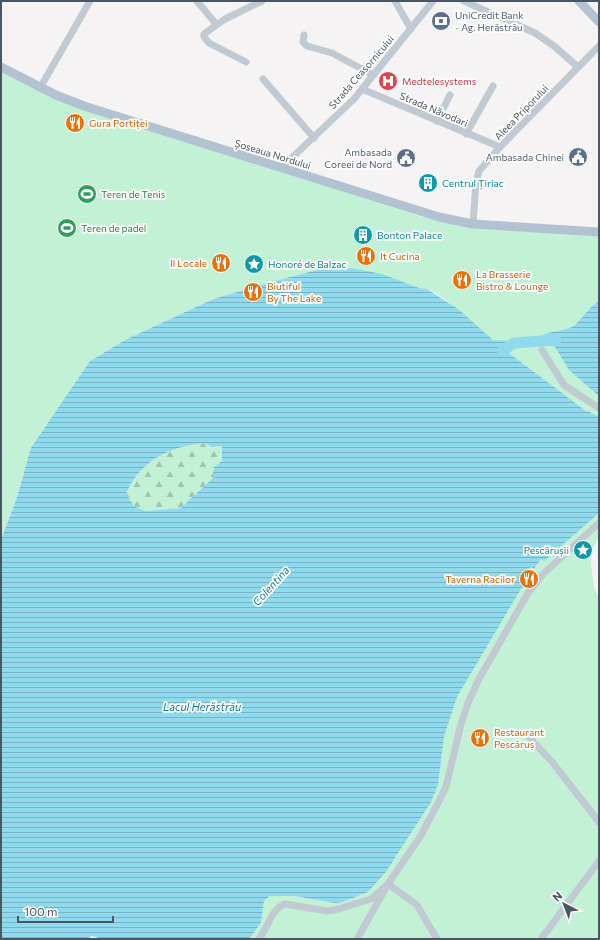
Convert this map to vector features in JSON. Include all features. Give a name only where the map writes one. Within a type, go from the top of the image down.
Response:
[{"type":"main road","points":[[579,1],[599,22]]},
{"type":"main road","name":"Șoseaua Nordului","points":[[1,67],[40,88],[84,106],[426,213],[473,224],[599,232]]},
{"type":"street","points":[[40,88],[90,1]]},
{"type":"street","points":[[197,1],[216,24]]},
{"type":"street","points":[[246,62],[206,40],[204,34],[216,24],[247,4],[262,1]]},
{"type":"street","points":[[395,1],[411,29]]},
{"type":"street","name":"Strada Ceasornicului","points":[[281,168],[314,138],[362,89],[433,1]]},
{"type":"street","points":[[464,1],[535,33],[554,46],[578,67]]},
{"type":"street","points":[[304,35],[303,42],[307,46],[332,53],[374,75]]},
{"type":"street","name":"Aleea Priporului","points":[[473,224],[477,177],[483,166],[599,46]]},
{"type":"street","points":[[263,79],[314,138]]},
{"type":"street","points":[[466,134],[493,86]]},
{"type":"street","name":"Strada Năvodari","points":[[362,89],[500,147]]},
{"type":"street","points":[[437,121],[450,95]]},
{"type":"street","points":[[542,350],[564,384],[597,407]]},
{"type":"street","points":[[357,939],[388,884],[420,837],[446,787],[461,724],[468,703],[479,679],[524,600],[542,574],[599,522]]},
{"type":"street","points":[[529,738],[553,763],[599,822]]},
{"type":"street","points":[[541,939],[599,862]]},
{"type":"street","points":[[259,939],[265,931],[275,910],[285,904],[327,911],[335,910],[371,899],[388,884]]},
{"type":"street","points":[[388,884],[417,905],[437,939]]},
{"type":"green space","points":[[1,69],[31,87],[422,217],[459,225],[599,236],[599,419],[587,413],[509,353],[509,349],[513,341],[496,341],[483,334],[439,295],[429,290],[351,268],[317,270],[212,299],[127,339],[90,361],[23,473],[16,500],[1,540]]},
{"type":"green space","points":[[205,443],[212,447],[222,446],[222,461],[213,478],[181,508],[146,511],[135,507],[126,494],[139,472],[158,457],[169,451],[180,447]]},
{"type":"green space","points":[[599,513],[599,536],[592,552],[591,565],[594,587],[599,598],[599,939],[249,939],[261,923],[264,901],[270,896],[294,896],[335,903],[343,902],[368,892],[386,872],[431,802],[438,785],[444,737],[457,697],[524,584],[526,575],[532,567],[534,569],[541,559]]},
{"type":"water","name":"Lacul Herăstrău","points":[[351,268],[382,274],[419,288],[427,289],[458,309],[493,340],[513,341],[514,345],[509,349],[509,353],[587,412],[588,411],[599,417],[599,513],[544,561],[541,559],[534,569],[531,567],[526,574],[528,576],[524,584],[457,697],[444,737],[438,785],[431,802],[386,872],[368,892],[343,902],[335,903],[294,896],[270,896],[264,901],[261,923],[249,939],[102,939],[92,936],[87,939],[1,939],[1,540],[16,500],[31,448],[90,361],[127,339],[213,299],[317,270]],"holes":[[[205,443],[212,447],[222,446],[222,461],[214,467],[213,478],[181,508],[146,511],[135,507],[126,494],[139,472],[158,457],[180,447]]]},
{"type":"water","points":[[599,301],[599,396],[569,370],[555,347],[543,342],[542,335],[572,327],[591,307]]},
{"type":"waterway","points":[[502,351],[514,343],[556,340]]},
{"type":"place","name":"UniCredit Bank - Ag. Herăstrău","points":[[441,21]]},
{"type":"place","name":"Medtelesystems","points":[[388,81]]},
{"type":"place","name":"Gura Portiței","points":[[75,123]]},
{"type":"place","name":"Ambasada Chinei","points":[[578,157]]},
{"type":"place","name":"Ambasada Coreei de Nord","points":[[406,158]]},
{"type":"place","name":"Centrul Țiriac","points":[[428,183]]},
{"type":"place","name":"Teren de Tenis","points":[[87,194]]},
{"type":"place","name":"Teren de padel","points":[[67,228]]},
{"type":"place","name":"Bonton Palace","points":[[363,235]]},
{"type":"place","name":"It Cucina","points":[[366,256]]},
{"type":"place","name":"Il Locale","points":[[221,263]]},
{"type":"place","name":"Honoré de Balzac","points":[[254,264]]},
{"type":"place","name":"La Brasserie Bistro & Lounge","points":[[462,280]]},
{"type":"place","name":"Biutiful By The Lake","points":[[253,292]]},
{"type":"place","name":"Pescărușii","points":[[583,550]]},
{"type":"place","name":"Taverna Racilor","points":[[529,579]]},
{"type":"place","name":"Restaurant Pescăruș","points":[[480,738]]},
{"type":"water label","name":"Colentina","points":[[271,586]]}]
